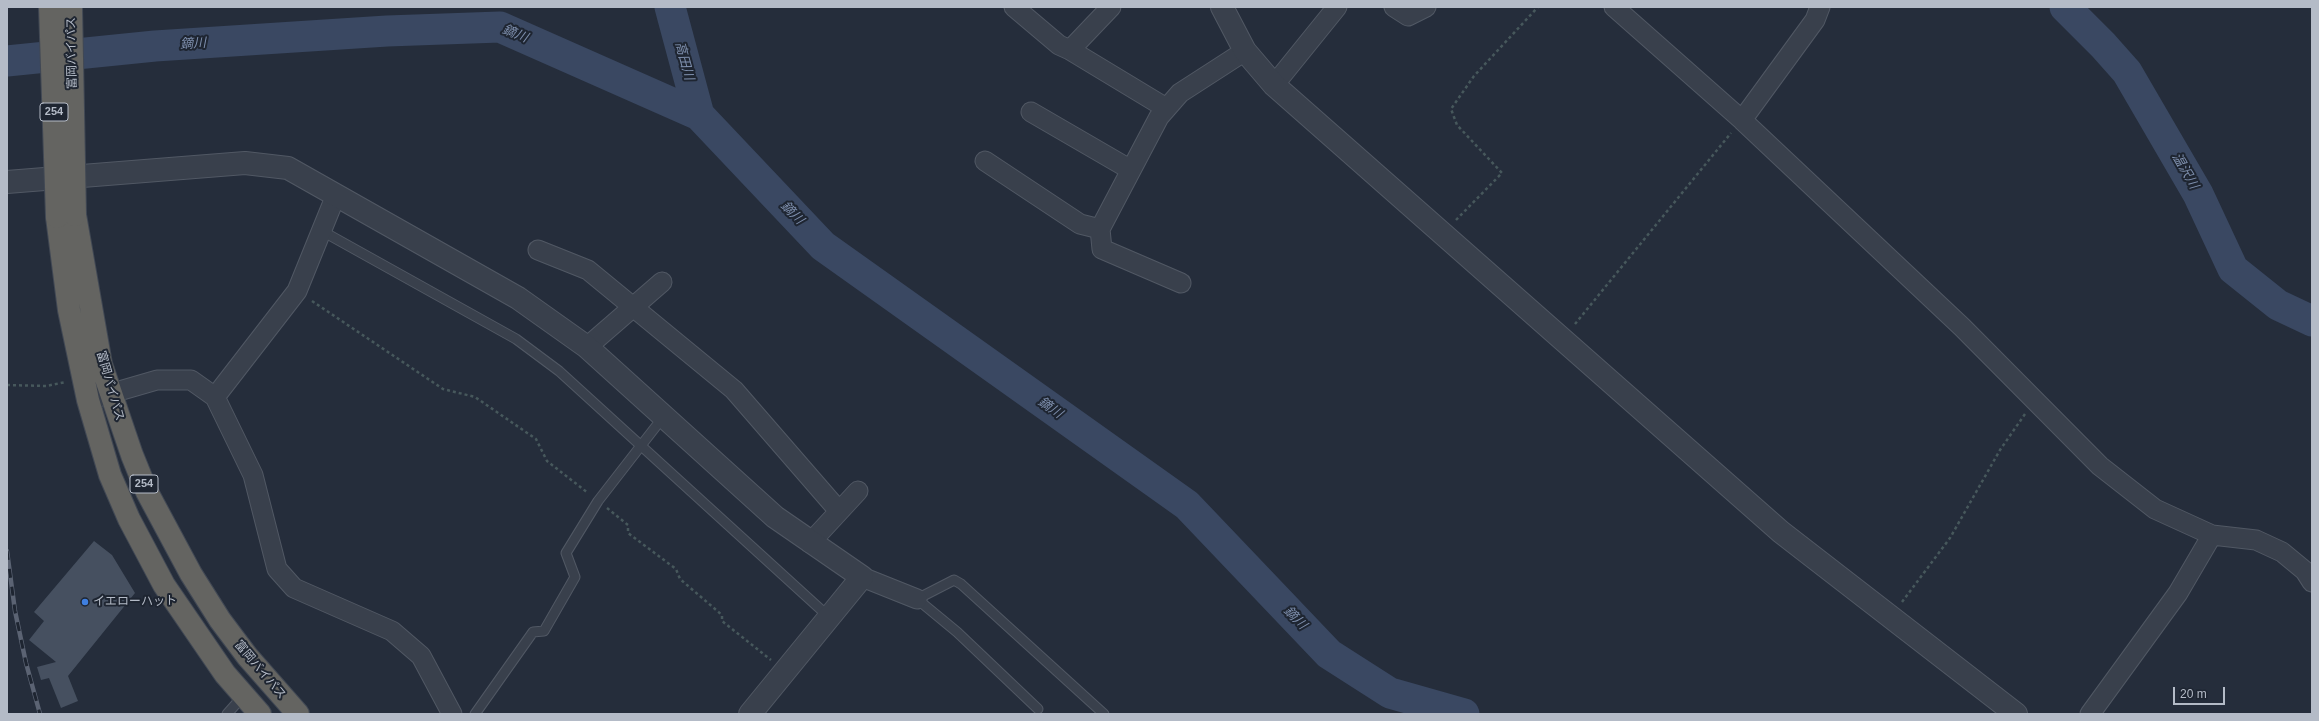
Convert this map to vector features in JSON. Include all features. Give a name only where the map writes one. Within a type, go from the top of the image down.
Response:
[{"type":"highway","name":"富岡バイパス","points":[[50,7],[66,216],[69,310],[88,400],[110,474],[129,520],[147,554],[164,585],[205,647],[243,696],[260,714]]},
{"type":"highway","name":"富岡バイパス","points":[[70,7],[66,216],[101,364],[110,394],[147,492],[191,574],[247,656],[298,714]]},
{"type":"street","points":[[1014,7],[1059,45],[1070,50],[1166,108]]},
{"type":"street","points":[[1070,50],[1111,7]]},
{"type":"street","points":[[1222,7],[1245,51],[1274,85],[1781,532],[2016,714]]},
{"type":"street","points":[[1274,85],[1337,7]]},
{"type":"street","points":[[1394,7],[1408,16],[1426,7]]},
{"type":"street","points":[[1614,7],[1742,120],[1962,327],[2100,466],[2155,509],[2212,535],[2256,540],[2282,552],[2305,571],[2312,582]]},
{"type":"street","points":[[1742,120],[1815,20],[1820,7]]},
{"type":"street","points":[[1182,283],[1102,249],[1100,229],[1159,117],[1166,108],[1180,93],[1245,51]]},
{"type":"street","points":[[1031,112],[1131,170]]},
{"type":"street","points":[[985,160],[1080,224],[1100,229]]},
{"type":"street","points":[[7,182],[245,163],[288,168],[518,298],[587,347],[775,518],[862,577],[917,598]]},
{"type":"street","points":[[215,397],[297,291],[336,195]]},
{"type":"street","points":[[538,250],[588,270],[734,390],[839,511]]},
{"type":"street","points":[[587,347],[634,308],[662,282]]},
{"type":"street","points":[[88,400],[157,380],[192,380],[215,397],[253,475],[277,570],[294,588],[392,631],[420,656],[452,714]]},
{"type":"street","points":[[810,543],[858,491]]},
{"type":"street","points":[[2090,714],[2178,593],[2212,535]]},
{"type":"street","points":[[750,714],[784,670],[862,577]]},
{"type":"lane","points":[[322,231],[516,339],[558,371],[829,617]]},
{"type":"lane","points":[[475,714],[533,632],[544,632],[574,577],[566,553],[598,501],[664,416]]},
{"type":"lane","points":[[1038,709],[957,632],[917,598],[954,580],[961,584],[1104,714]]},
{"type":"lane","points":[[227,714],[243,696]]},
{"type":"path","points":[[1443,234],[1502,173],[1457,125],[1451,109],[1474,76],[1538,7]]},
{"type":"path","points":[[1563,340],[1742,120]]},
{"type":"path","points":[[297,291],[443,388],[475,397],[536,439],[547,461],[628,525],[628,533],[676,569],[680,579],[722,615],[722,621],[784,670]]},
{"type":"path","points":[[7,385],[46,386],[84,378]]},
{"type":"path","points":[[1890,617],[1950,538],[2000,450],[2034,400]]},
{"type":"building","name":"イエローハット","points":[[94,541],[112,555],[135,593],[68,676],[78,701],[61,708],[49,678],[41,680],[37,667],[56,662],[29,640],[44,621],[34,612]]},
{"type":"waterway","name":"高田川","points":[[670,7],[699,115]]},
{"type":"waterway","name":"温沢川","points":[[2065,7],[2103,45],[2127,72],[2198,194],[2233,269],[2278,305],[2312,321]]},
{"type":"waterway","name":"鏑川","points":[[7,61],[155,46],[387,31],[500,27],[699,115],[823,246],[1187,505],[1329,654],[1390,693],[1464,714]]},
{"type":"railway","points":[[7,551],[15,611],[26,663],[40,714]]},
{"type":"place","name":"イエローハット","points":[[85,602]]}]
